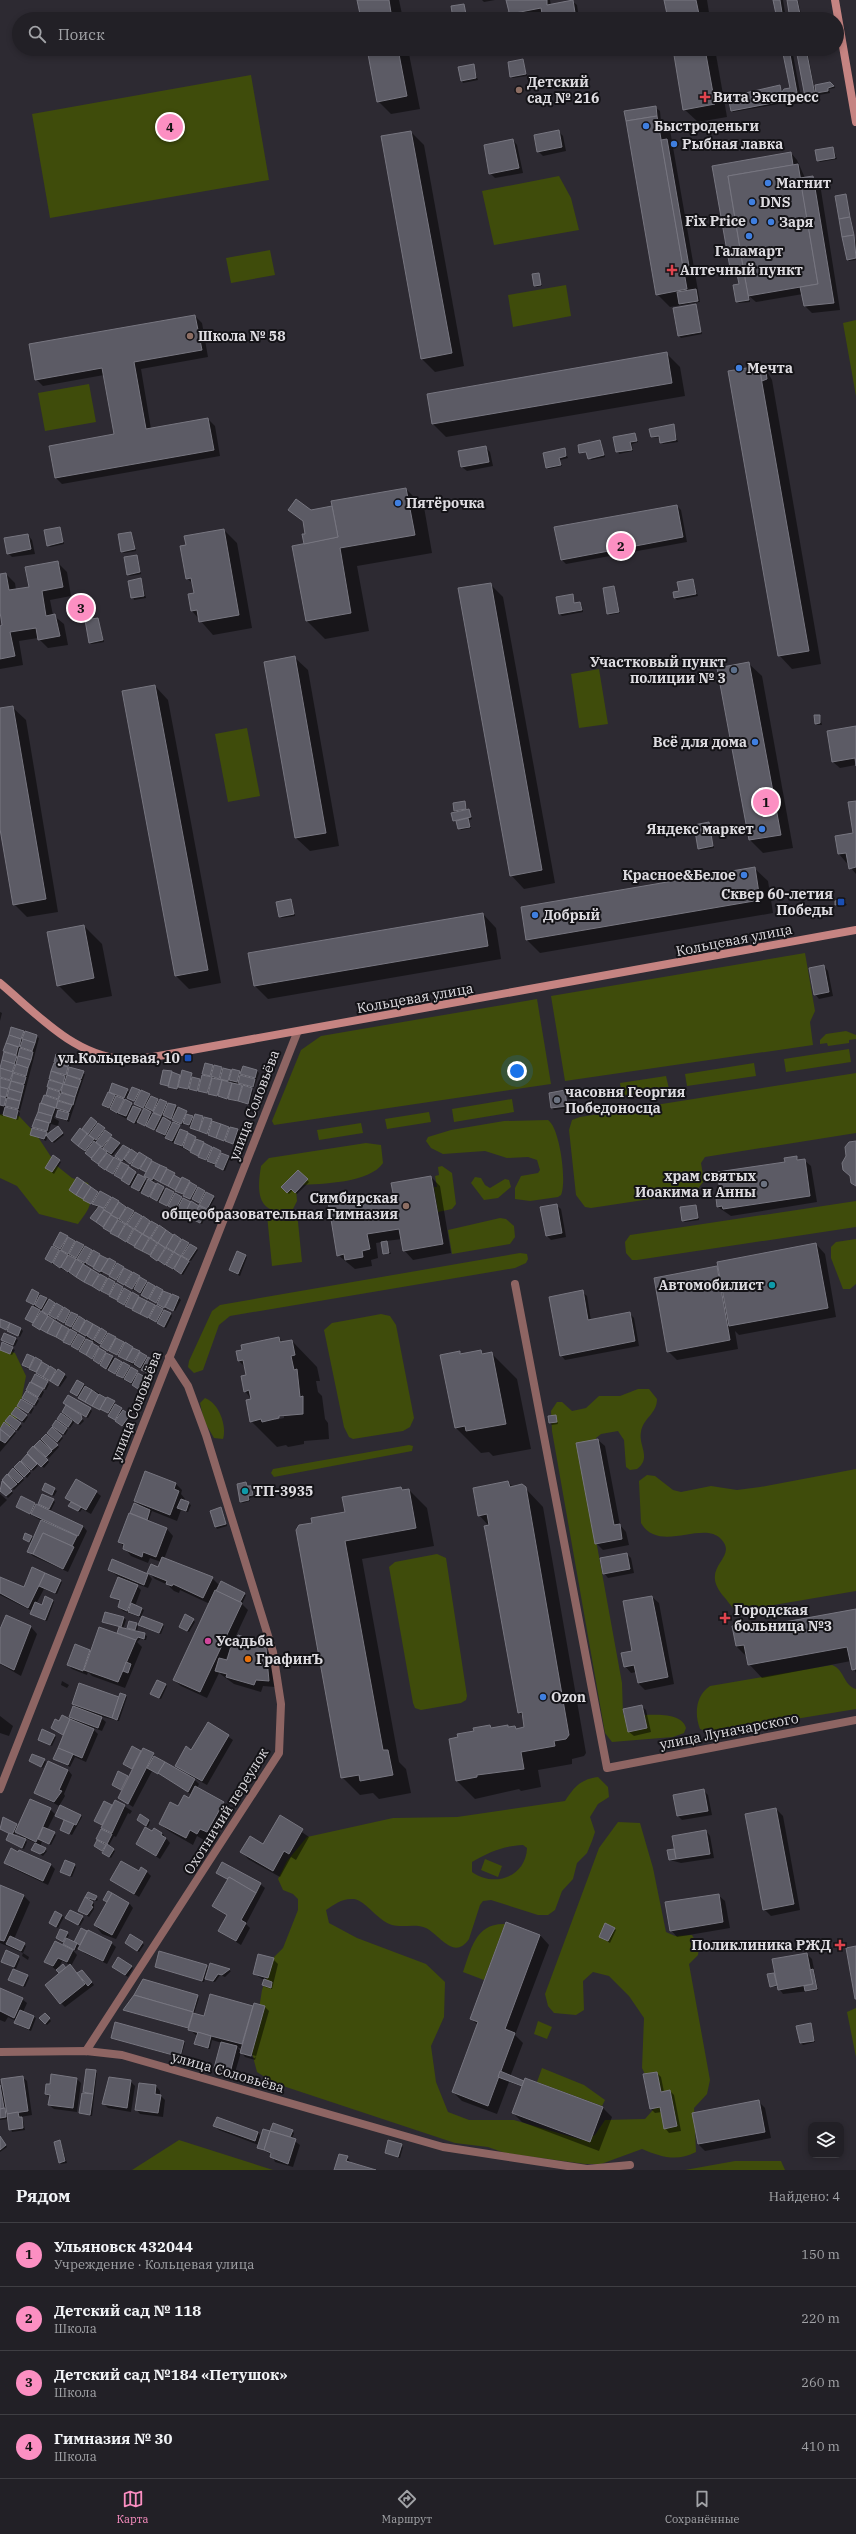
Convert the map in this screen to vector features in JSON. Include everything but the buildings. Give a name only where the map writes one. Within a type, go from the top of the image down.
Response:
[{"type":"street","points":[[835,0],[837,12]]},
{"type":"street","points":[[844,52],[856,122]]},
{"type":"street","name":"Кольцевая улица","points":[[0,983],[71,1042],[98,1054],[123,1060],[153,1058],[856,930]]},
{"type":"street","name":"улица Соловьёва","points":[[1,1785],[297,1032]]},
{"type":"street","name":"улица Луначарского","points":[[515,1284],[607,1768],[856,1720]]},
{"type":"street","name":"Охотничий переулок","points":[[86,2051],[279,1753],[281,1704],[273,1652],[206,1435],[188,1386],[169,1357]]},
{"type":"street","name":"улица Соловьёва","points":[[0,2052],[86,2051],[122,2055],[444,2148],[587,2168],[630,2165]]},
{"type":"green space","points":[[251,75],[269,180],[50,218],[32,114]]},
{"type":"green space","points":[[559,176],[571,198],[579,230],[494,245],[482,191]]},
{"type":"green space","points":[[270,250],[275,275],[231,283],[226,258]]},
{"type":"green space","points":[[566,285],[571,316],[513,327],[508,295]]},
{"type":"green space","points":[[856,320],[856,396],[843,323]]},
{"type":"green space","points":[[89,384],[96,422],[45,431],[38,393]]},
{"type":"green space","points":[[599,669],[608,724],[579,728],[571,674]]},
{"type":"green space","points":[[247,728],[260,796],[228,802],[215,734]]},
{"type":"green space","points":[[805,953],[815,1011],[810,1022],[813,1045],[565,1081],[551,996]]},
{"type":"green space","points":[[537,999],[551,1084],[274,1125],[272,1121],[301,1050],[321,1036]]},
{"type":"green space","points":[[846,1031],[856,1035],[856,1039],[849,1040],[849,1043],[828,1046],[827,1043],[820,1044],[820,1040],[826,1034]]},
{"type":"green space","points":[[849,1049],[851,1062],[786,1072],[784,1059]]},
{"type":"green space","points":[[754,1063],[756,1076],[687,1086],[685,1074]]},
{"type":"green space","points":[[856,1073],[856,1133],[705,1157],[701,1163],[704,1181],[696,1191],[690,1193],[591,1208],[585,1207],[576,1195],[569,1130],[572,1120],[580,1117]]},
{"type":"green space","points":[[666,1076],[669,1089],[622,1096],[620,1083]]},
{"type":"green space","points":[[512,1099],[514,1112],[454,1122],[452,1109]]},
{"type":"green space","points":[[429,1112],[431,1122],[387,1129],[385,1119]]},
{"type":"green space","points":[[0,1114],[19,1116],[36,1134],[57,1166],[72,1178],[88,1183],[91,1195],[90,1205],[78,1224],[39,1214],[17,1186],[0,1178]]},
{"type":"green space","points":[[548,1120],[556,1133],[563,1168],[563,1188],[561,1195],[558,1197],[530,1201],[515,1199],[515,1188],[521,1176],[538,1173],[540,1170],[537,1160],[528,1157],[507,1158],[485,1151],[443,1154],[431,1148],[426,1141],[428,1137],[451,1130],[504,1121]]},
{"type":"green space","points":[[361,1123],[363,1133],[319,1140],[317,1130]]},
{"type":"green space","points":[[366,1143],[381,1145],[383,1163],[377,1170],[368,1175],[344,1181],[300,1185],[296,1189],[297,1201],[292,1211],[280,1212],[271,1210],[265,1206],[260,1193],[259,1184],[261,1166],[269,1158]]},
{"type":"green space","points":[[442,1166],[452,1173],[456,1204],[452,1209],[438,1212],[434,1187],[437,1187],[435,1176],[439,1175],[438,1167]]},
{"type":"green space","points":[[475,1177],[481,1178],[485,1185],[490,1188],[505,1179],[509,1180],[511,1187],[498,1198],[484,1200],[471,1183]]},
{"type":"green space","points":[[856,1201],[856,1227],[637,1260],[632,1260],[626,1253],[625,1242],[630,1235]]},
{"type":"green space","points":[[297,1212],[302,1262],[272,1266],[267,1215]]},
{"type":"green space","points":[[500,1218],[506,1219],[514,1226],[515,1237],[510,1244],[452,1254],[448,1230]]},
{"type":"green space","points":[[856,1239],[856,1284],[850,1289],[843,1289],[831,1258],[831,1247],[836,1242]]},
{"type":"green space","points":[[520,1253],[527,1254],[528,1259],[526,1263],[515,1268],[230,1316],[219,1325],[203,1370],[194,1373],[188,1367],[189,1361],[212,1311],[220,1305]]},
{"type":"green space","points":[[381,1314],[390,1316],[396,1325],[414,1418],[410,1427],[403,1431],[353,1439],[349,1437],[344,1427],[324,1330],[332,1323]]},
{"type":"green space","points":[[0,1348],[15,1353],[26,1376],[18,1417],[0,1438]]},
{"type":"green space","points":[[638,1389],[649,1389],[657,1399],[655,1409],[642,1427],[641,1437],[644,1460],[637,1469],[630,1470],[626,1467],[624,1440],[618,1431],[601,1434],[596,1438],[594,1529],[622,1683],[623,1714],[625,1716],[669,1716],[677,1718],[683,1722],[686,1728],[684,1733],[673,1737],[612,1742],[605,1733],[552,1431],[551,1411],[557,1402],[562,1402],[572,1411],[586,1408],[599,1396],[620,1396]]},
{"type":"green space","points":[[205,1398],[214,1405],[221,1416],[224,1428],[223,1439],[214,1438],[204,1421],[200,1403]]},
{"type":"green space","points":[[409,1445],[413,1446],[412,1451],[274,1477],[271,1473],[273,1469]]},
{"type":"green space","points":[[856,1469],[856,1591],[738,1611],[731,1605],[717,1587],[715,1578],[716,1571],[726,1552],[725,1546],[721,1539],[713,1534],[703,1533],[669,1537],[659,1536],[649,1532],[641,1523],[639,1481],[647,1475],[655,1476],[673,1490],[681,1492],[711,1486],[737,1490],[760,1487]]},
{"type":"green space","points":[[437,1554],[446,1558],[467,1696],[466,1700],[461,1703],[421,1710],[415,1708],[413,1703],[389,1567],[395,1562]]},
{"type":"green space","points":[[832,1665],[839,1670],[852,1687],[856,1689],[856,1709],[711,1733],[700,1729],[697,1717],[699,1700],[705,1690],[710,1686]]},
{"type":"green space","points":[[598,1777],[608,1787],[609,1797],[598,1804],[590,1817],[595,1832],[587,1853],[577,1863],[573,1879],[562,1891],[555,1910],[548,1915],[538,1915],[491,1900],[483,1901],[480,1905],[469,1939],[458,1948],[447,1944],[426,1928],[396,1926],[387,1923],[363,1903],[354,1899],[342,1900],[326,1910],[329,1923],[357,1938],[426,1964],[445,1982],[444,2017],[431,2046],[436,2082],[448,2112],[469,2120],[514,2120],[582,2140],[595,2135],[605,2120],[645,2119],[659,2103],[642,2068],[644,2018],[629,1996],[609,1976],[593,1972],[583,1981],[584,2010],[576,2015],[554,2013],[548,2006],[545,1994],[599,1848],[618,1822],[640,1823],[653,1868],[666,1932],[675,1936],[692,1935],[699,1947],[698,1955],[689,1964],[710,2080],[707,2094],[694,2108],[696,2152],[676,2158],[662,2156],[642,2149],[601,2164],[585,2164],[505,2153],[488,2147],[455,2143],[274,2083],[257,2072],[252,2053],[262,1990],[274,1957],[283,1948],[298,1910],[298,1899],[293,1894],[283,1890],[278,1879],[287,1861],[307,1837],[393,1818],[457,1817],[565,1801],[578,1784]],"holes":[[[523,1845],[527,1848],[525,1858],[521,1866],[515,1873],[507,1877],[490,1879],[481,1877],[472,1872],[472,1862],[490,1852],[503,1848]]]},
{"type":"green space","points":[[485,1859],[502,1866],[498,1877],[481,1870]]},
{"type":"green space","points":[[505,1924],[484,1980],[463,1972],[472,1947],[481,1933],[487,1928],[495,1925]]},
{"type":"green space","points":[[856,2008],[856,2057],[847,2012]]},
{"type":"green space","points":[[538,2021],[552,2027],[547,2039],[534,2034]]},
{"type":"green space","points":[[542,2068],[584,2085],[605,2100],[602,2106],[537,2082]]},
{"type":"green space","points":[[179,2140],[273,2170],[132,2170]]},
{"type":"green space","points":[[735,2161],[781,2161],[785,2170],[685,2170]]},
{"type":"place","name":"Детский сад № 216","points":[[519,90]]},
{"type":"place","name":"Вита Экспресс","points":[[705,97]]},
{"type":"place","name":"Быстроденьги","points":[[646,126]]},
{"type":"place","name":"Гимназия № 30","points":[[170,127]]},
{"type":"place","name":"Рыбная лавка","points":[[674,144]]},
{"type":"place","name":"Магнит","points":[[768,183]]},
{"type":"place","name":"DNS","points":[[752,202]]},
{"type":"place","name":"Fix Price","points":[[754,221]]},
{"type":"place","name":"Заря","points":[[771,222]]},
{"type":"place","name":"Галамарт","points":[[749,236]]},
{"type":"place","name":"Аптечный пункт","points":[[672,270]]},
{"type":"place","name":"Школа № 58","points":[[190,336]]},
{"type":"place","name":"Мечта","points":[[739,368]]},
{"type":"place","name":"Пятёрочка","points":[[398,503]]},
{"type":"place","name":"Детский сад № 118","points":[[621,546]]},
{"type":"place","name":"Детский сад №184 «Петушок»","points":[[81,608]]},
{"type":"place","name":"Участковый пункт полиции № 3","points":[[734,670]]},
{"type":"place","name":"Всё для дома","points":[[755,742]]},
{"type":"place","name":"Ульяновск 432044","points":[[766,802]]},
{"type":"place","name":"Яндекс маркет","points":[[762,829]]},
{"type":"place","name":"Красное&Белое","points":[[744,875]]},
{"type":"place","name":"Сквер 60-летия Победы","points":[[841,902]]},
{"type":"place","name":"Добрый","points":[[535,915]]},
{"type":"place","name":"ул.Кольцевая, 10","points":[[188,1058]]},
{"type":"place","name":"часовня Георгия Победоносца","points":[[557,1100]]},
{"type":"place","name":"храм святых Иоакима и Анны","points":[[764,1184]]},
{"type":"place","name":"Симбирская общеобразовательная Гимназия","points":[[406,1206]]},
{"type":"place","name":"Автомобилист","points":[[772,1285]]},
{"type":"place","name":"ТП-3935","points":[[245,1491]]},
{"type":"place","name":"Городская больница №3","points":[[725,1618]]},
{"type":"place","name":"Усадьба","points":[[208,1641]]},
{"type":"place","name":"ГрафинЪ","points":[[248,1659]]},
{"type":"place","name":"Ozon","points":[[543,1697]]},
{"type":"place","name":"Поликлиника РЖД","points":[[840,1945]]}]
